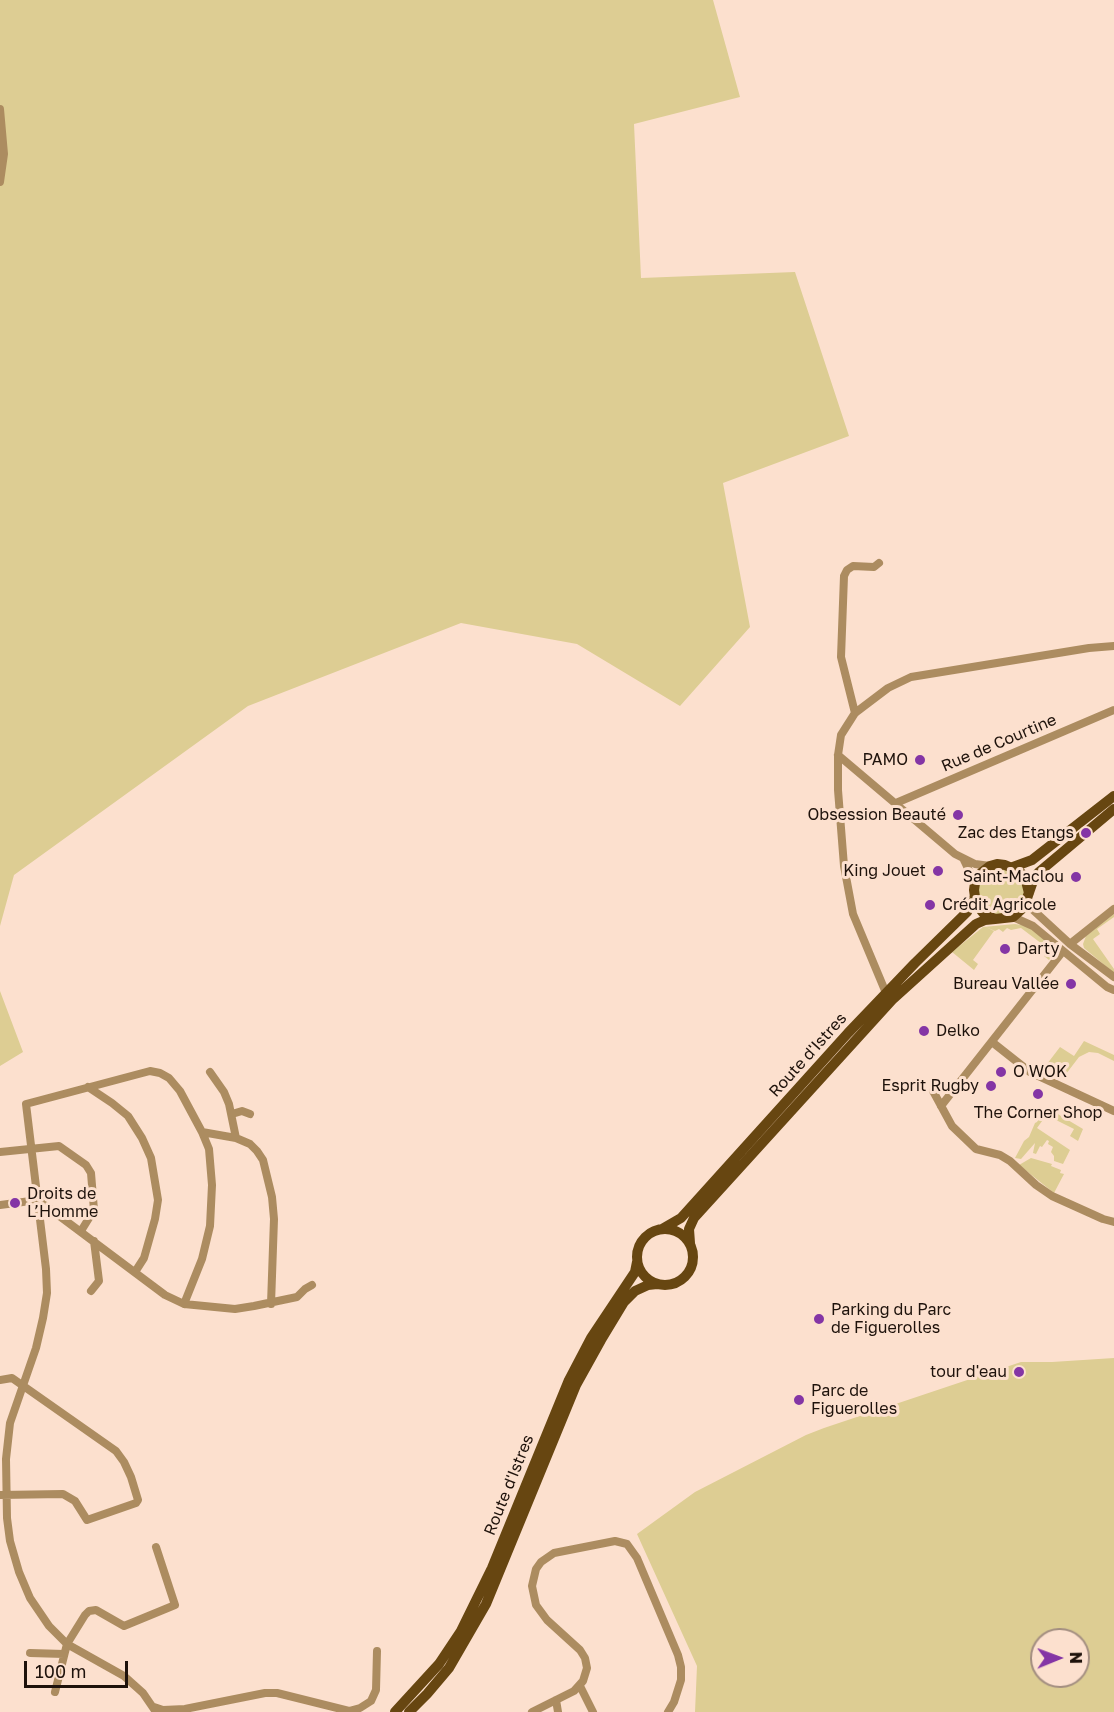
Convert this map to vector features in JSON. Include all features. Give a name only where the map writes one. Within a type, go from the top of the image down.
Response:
[{"type":"main road","points":[[1013,867],[1032,860],[1114,796]]},
{"type":"main road","points":[[1028,896],[1025,877],[1013,867],[997,864],[990,866],[981,873],[975,883],[974,898],[980,909],[995,919],[1013,917],[1019,913],[1028,896],[1034,878],[1039,872],[1114,809]]},
{"type":"main road","name":"Route d'Istres","points":[[662,1229],[681,1218],[886,993],[967,912],[974,898]]},
{"type":"main road","name":"Route d'Istres","points":[[690,1244],[688,1229],[694,1218],[885,1007],[976,924],[995,919]]},
{"type":"main road","points":[[662,1229],[673,1230],[683,1235],[690,1244],[693,1260],[691,1268],[677,1282],[667,1285],[657,1284],[644,1276],[638,1262],[637,1252],[645,1236],[662,1229]]},
{"type":"main road","name":"Route d'Istres","points":[[395,1712],[439,1664],[461,1631],[492,1568],[569,1380],[591,1338],[635,1272],[638,1262]]},
{"type":"main road","name":"Route d'Istres","points":[[409,1712],[428,1694],[449,1668],[486,1604],[576,1385],[601,1340],[624,1302],[635,1291],[657,1284]]},
{"type":"street","points":[[0,109],[4,154],[0,182]]},
{"type":"street","points":[[855,713],[841,657],[844,576],[853,566],[874,567],[879,563]]},
{"type":"street","points":[[886,993],[853,914],[844,866],[838,790],[838,755],[841,735],[855,713],[888,688],[925,674],[1114,646]]},
{"type":"street","name":"Rue de Courtine","points":[[896,803],[1114,710]]},
{"type":"street","points":[[838,755],[964,860],[990,866]]},
{"type":"street","points":[[964,860],[975,883]]},
{"type":"street","points":[[1028,896],[1031,908],[1070,944],[1114,977]]},
{"type":"street","points":[[1070,944],[1114,909]]},
{"type":"street","points":[[1013,917],[1033,926],[1107,987],[1114,990]]},
{"type":"street","points":[[941,1106],[1063,951]]},
{"type":"street","points":[[992,1042],[1030,1072],[1114,1112]]},
{"type":"street","points":[[184,1304],[202,1259],[210,1226],[212,1185],[208,1149],[202,1132],[180,1091],[170,1078],[160,1072],[150,1071],[26,1104],[47,1293],[44,1318],[36,1348],[10,1423],[3,1495],[10,1541],[30,1598],[48,1626],[67,1644],[124,1676],[163,1710],[184,1710],[265,1693],[277,1693],[349,1711],[360,1708],[371,1701],[376,1690],[377,1651]]},
{"type":"street","points":[[210,1072],[224,1092],[232,1114],[236,1138]]},
{"type":"street","points":[[87,1087],[112,1102],[128,1116],[152,1158],[158,1200],[144,1258],[135,1272]]},
{"type":"street","points":[[933,1090],[952,1126],[976,1149],[1000,1155],[1010,1161],[1052,1196],[1103,1220],[1114,1222]]},
{"type":"street","points":[[232,1114],[242,1111],[250,1114]]},
{"type":"street","points":[[202,1132],[236,1138],[250,1144],[257,1151],[268,1178],[274,1219],[271,1304]]},
{"type":"street","points":[[0,1152],[59,1146],[86,1165],[91,1173],[94,1210],[81,1231]]},
{"type":"street","points":[[0,1205],[38,1200],[165,1295],[184,1304],[235,1309],[271,1304],[297,1297],[312,1285]]},
{"type":"street","points":[[91,1291],[99,1281],[94,1241]]},
{"type":"street","points":[[0,1380],[12,1378],[116,1451],[131,1477],[138,1500],[136,1503],[87,1520],[75,1501],[63,1494],[3,1495]]},
{"type":"street","points":[[532,1712],[580,1686],[586,1668],[585,1658],[580,1650],[547,1620],[536,1605],[533,1578],[541,1562],[554,1553],[621,1541],[629,1546],[637,1558],[680,1661],[681,1680],[668,1712]]},
{"type":"street","points":[[55,1692],[67,1644],[89,1611],[96,1610],[124,1626],[175,1605],[156,1547]]},
{"type":"street","points":[[30,1653],[64,1654]]},
{"type":"street","points":[[580,1686],[593,1712]]},
{"type":"street","points":[[556,1700],[558,1712]]},
{"type":"shaded area","points":[[0,0],[713,0],[740,97],[634,124],[641,278],[795,272],[849,436],[723,483],[750,627],[680,706],[577,644],[461,623],[248,706],[14,875],[0,926]]},
{"type":"shaded area","points":[[1001,869],[1017,876],[1024,892],[1017,908],[1001,915],[985,908],[978,892],[985,876]]},
{"type":"shaded area","points":[[1114,914],[1114,917],[1097,929],[1100,934],[1093,939],[1114,969],[1114,973],[1084,948],[1083,944],[1086,936]]},
{"type":"shaded area","points":[[1015,924],[1028,926],[1051,944],[1053,954],[1049,960],[1044,956],[1047,952],[1046,947],[1021,928],[1011,930],[1007,928],[1003,932],[986,927],[994,931],[973,960],[978,964],[974,970],[952,952],[983,927]]},
{"type":"shaded area","points":[[0,991],[23,1052],[0,1066]]},
{"type":"shaded area","points":[[1084,1041],[1114,1055],[1114,1061],[1098,1053],[1089,1052],[1079,1057],[1066,1074],[1047,1064],[1060,1047],[1074,1056]]},
{"type":"shaded area","points":[[1046,1107],[1083,1129],[1078,1141],[1070,1136],[1074,1129],[1050,1117],[1045,1117],[1037,1128],[1070,1150],[1063,1164],[1054,1161],[1051,1152],[1053,1147],[1048,1144],[1047,1140],[1036,1154],[1033,1153],[1035,1143],[1021,1159],[1015,1158],[1024,1141],[1029,1137]]},
{"type":"shaded area","points":[[1031,1158],[1052,1164],[1051,1166],[1061,1170],[1060,1173],[1064,1174],[1054,1193],[1019,1165]]},
{"type":"shaded area","points":[[1114,1358],[1114,1712],[695,1712],[697,1666],[637,1534],[695,1492],[806,1435],[1021,1362]]},
{"type":"place","name":"PAMO","points":[[920,760]]},
{"type":"place","name":"Obsession Beauté","points":[[958,815]]},
{"type":"place","name":"Zac des Etangs","points":[[1086,833]]},
{"type":"place","name":"King Jouet","points":[[938,871]]},
{"type":"place","name":"Saint-Maclou","points":[[1076,877]]},
{"type":"place","name":"Crédit Agricole","points":[[930,905]]},
{"type":"place","name":"Darty","points":[[1005,949]]},
{"type":"place","name":"Bureau Vallée","points":[[1071,984]]},
{"type":"place","name":"Delko","points":[[924,1031]]},
{"type":"place","name":"O WOK","points":[[1001,1072]]},
{"type":"place","name":"Esprit Rugby","points":[[991,1086]]},
{"type":"place","name":"The Corner Shop","points":[[1038,1094]]},
{"type":"place","name":"Droits de L’Homme","points":[[15,1203]]},
{"type":"place","name":"Parking du Parc de Figuerolles","points":[[819,1319]]},
{"type":"place","name":"tour d'eau","points":[[1019,1372]]},
{"type":"place","name":"Parc de Figuerolles","points":[[799,1400]]}]
